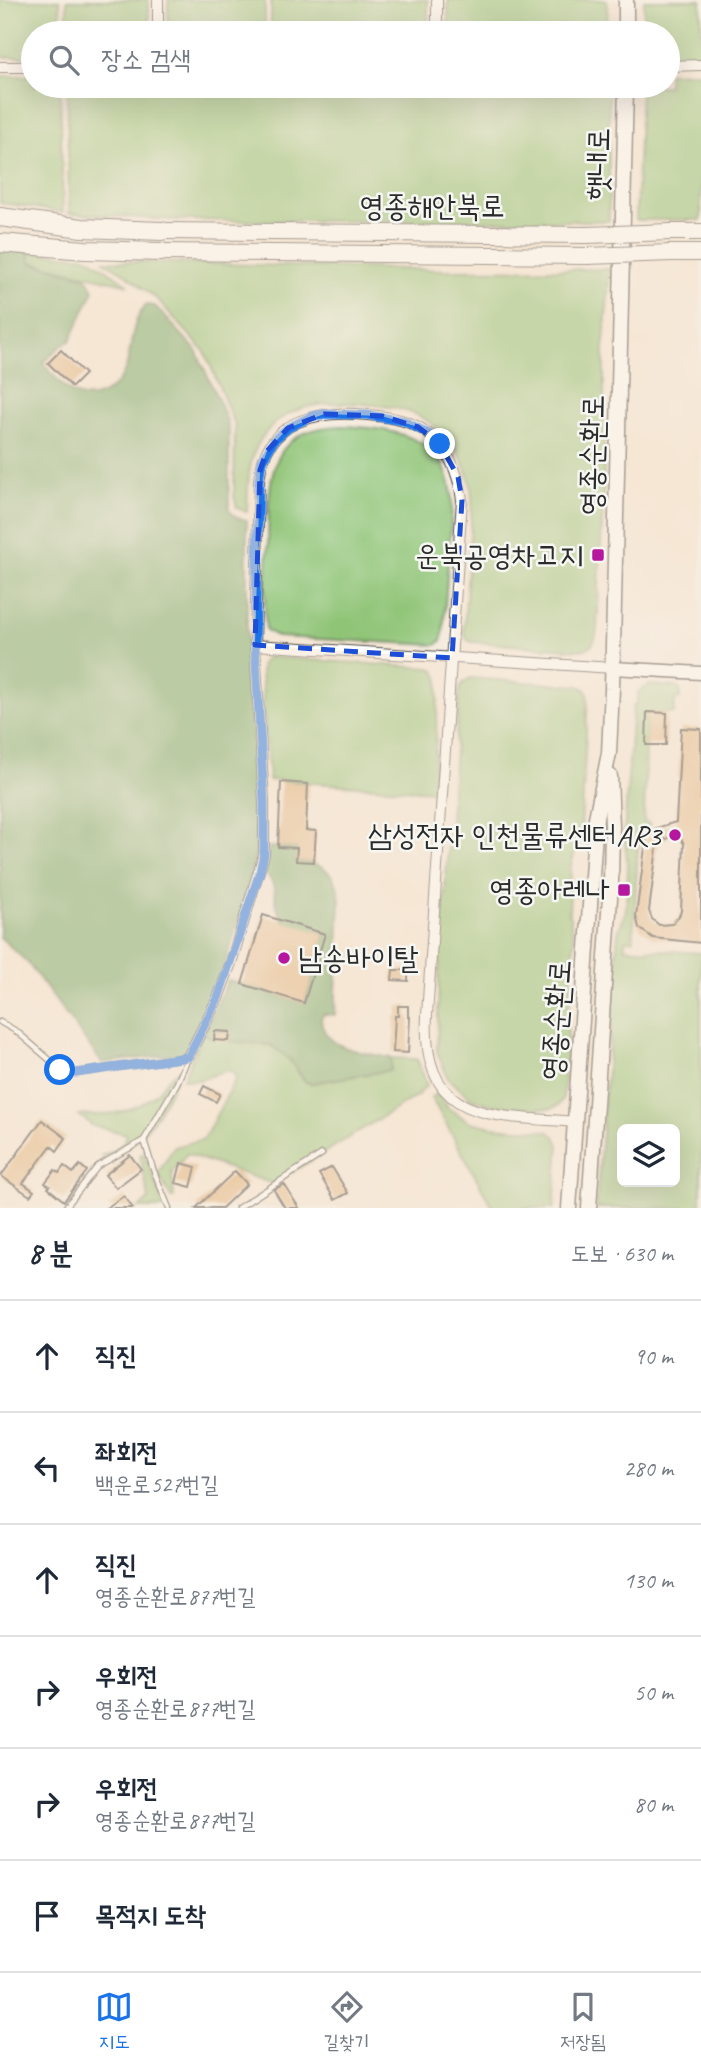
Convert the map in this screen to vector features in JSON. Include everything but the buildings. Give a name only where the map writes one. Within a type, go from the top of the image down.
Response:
[{"type":"highway","points":[[0,217],[82,228],[162,231]]},
{"type":"highway","name":"영종해안북로","points":[[162,231],[587,235],[701,232]]},
{"type":"highway","points":[[0,243],[85,250],[162,252]]},
{"type":"highway","name":"영종해안북로","points":[[162,252],[587,256],[701,253]]},
{"type":"main road","points":[[626,0],[626,21]]},
{"type":"main road","name":"햇내로","points":[[623,242],[626,98]]},
{"type":"main road","name":"영종순환로","points":[[589,1208],[611,883],[609,753],[623,242]]},
{"type":"main road","name":"영종순환로","points":[[569,1208],[596,818],[609,753]]},
{"type":"street","points":[[158,0],[158,21]]},
{"type":"street","points":[[437,0],[437,21]]},
{"type":"street","points":[[680,66],[701,65]]},
{"type":"street","points":[[0,66],[21,67]]},
{"type":"street","points":[[188,1057],[227,975],[264,854],[255,645],[259,480],[267,451],[288,428],[312,416],[362,414],[404,421],[429,434],[448,456],[458,477],[462,509],[426,1029],[429,1062],[446,1091],[468,1108],[497,1116],[575,1122]]},
{"type":"street","points":[[255,645],[701,673]]},
{"type":"lane","points":[[0,1022],[16,1031],[65,1073],[188,1057]]},
{"type":"lane","points":[[65,1208],[98,1166],[144,1140],[177,1083],[188,1057]]},
{"type":"lane","points":[[144,1140],[169,1208]]},
{"type":"lane","points":[[238,1208],[322,1154]]},
{"type":"highlighted area","points":[[324,414],[382,416],[418,427],[440,444],[458,477],[462,500],[452,658],[255,645],[260,470],[267,451],[288,428]]},
{"type":"green space","points":[[0,0],[60,0],[61,21],[21,21],[21,57],[0,57]]},
{"type":"green space","points":[[67,0],[149,0],[149,21],[67,21]]},
{"type":"green space","points":[[168,0],[265,0],[265,21],[168,21]]},
{"type":"green space","points":[[271,0],[428,0],[428,21],[271,21]]},
{"type":"green space","points":[[448,0],[607,0],[608,21],[448,21]]},
{"type":"green space","points":[[644,0],[701,0],[701,59],[680,59],[680,21],[644,21]]},
{"type":"green space","points":[[701,72],[701,220],[636,220],[641,98],[680,98],[680,73]]},
{"type":"green space","points":[[0,76],[21,76],[21,98],[60,98],[63,212],[0,203]]},
{"type":"green space","points":[[67,98],[609,98],[609,221],[174,220],[69,213]]},
{"type":"green space","points":[[0,248],[30,252],[30,262],[87,277],[94,290],[70,341],[43,363],[66,388],[78,396],[87,397],[95,397],[111,389],[126,367],[137,319],[146,305],[155,306],[196,350],[229,430],[229,510],[237,518],[247,520],[247,673],[256,778],[256,852],[240,916],[215,995],[189,1048],[179,1054],[102,1063],[27,962],[0,937]]},
{"type":"green space","points":[[30,252],[88,257],[129,285],[30,262]]},
{"type":"green space","points":[[104,261],[445,270],[610,269],[604,342],[604,483],[597,629],[592,644],[579,650],[467,640],[464,631],[471,487],[461,458],[452,445],[431,423],[417,415],[387,407],[346,403],[317,405],[290,413],[267,431],[258,444],[250,468],[247,512],[237,508],[234,496],[235,425],[205,352],[159,301]]},
{"type":"green space","points":[[364,427],[402,435],[432,452],[443,466],[450,483],[452,506],[443,634],[436,645],[278,637],[266,630],[269,503],[276,464],[284,449],[297,437],[316,429]]},
{"type":"green space","points":[[269,657],[435,670],[439,680],[433,791],[269,780],[261,671],[262,662]]},
{"type":"green space","points":[[470,678],[579,686],[588,694],[581,832],[571,865],[569,912],[574,942],[563,1098],[558,1106],[550,1109],[491,1105],[471,1098],[448,1079],[437,1051],[439,974],[459,692],[462,684]]},
{"type":"green space","points":[[650,685],[677,687],[680,690],[680,699],[675,699],[674,713],[647,713],[644,822],[649,823],[650,828],[642,837],[638,849],[633,940],[625,940],[625,948],[701,953],[701,1208],[596,1208],[618,933],[626,910],[628,869],[624,835],[633,706],[636,705],[639,691]]},
{"type":"green space","points":[[269,847],[297,848],[296,861],[322,867],[333,877],[340,902],[335,1015],[324,1014],[321,1018],[323,1029],[337,1044],[391,1058],[391,1070],[306,1082],[290,1060],[271,1045],[229,1041],[229,1032],[215,1031],[214,1040],[204,1033],[228,980],[305,1003],[325,934],[296,927],[282,918],[273,884],[265,874]]},
{"type":"green space","points":[[204,1030],[220,1039],[254,1041],[278,1049],[306,1082],[391,1070],[391,1058],[417,1059],[427,1085],[418,1095],[273,1184],[187,1154],[172,1172],[174,1198],[171,1198],[158,1173],[174,1147],[204,1139],[236,1078],[232,1071],[226,1071],[205,1079],[183,1079]]},
{"type":"green space","points":[[180,1069],[168,1096],[139,1137],[114,1154],[100,1156],[117,1148],[124,1142],[127,1134],[93,1126],[79,1115],[108,1114],[137,1106],[157,1093]]},
{"type":"green space","points":[[436,1094],[448,1108],[470,1122],[494,1127],[547,1131],[555,1136],[559,1145],[554,1208],[493,1208],[431,1097]]},
{"type":"green space","points":[[144,1153],[165,1208],[139,1208],[149,1200],[140,1155]]},
{"type":"place","name":"운북공영차고지","points":[[598,555]]},
{"type":"place","name":"삼성전자 인천물류센터AR3","points":[[675,835]]},
{"type":"place","name":"영종아레나","points":[[624,890]]},
{"type":"place","name":"남송바이탈","points":[[284,958]]},
{"type":"route","points":[[60,1070],[70,1074],[188,1057],[218,998],[231,963],[264,854],[265,821],[255,645],[259,480],[262,461],[267,451],[275,439],[300,421],[312,416],[343,413],[383,416],[404,421],[429,434],[440,444]]}]
